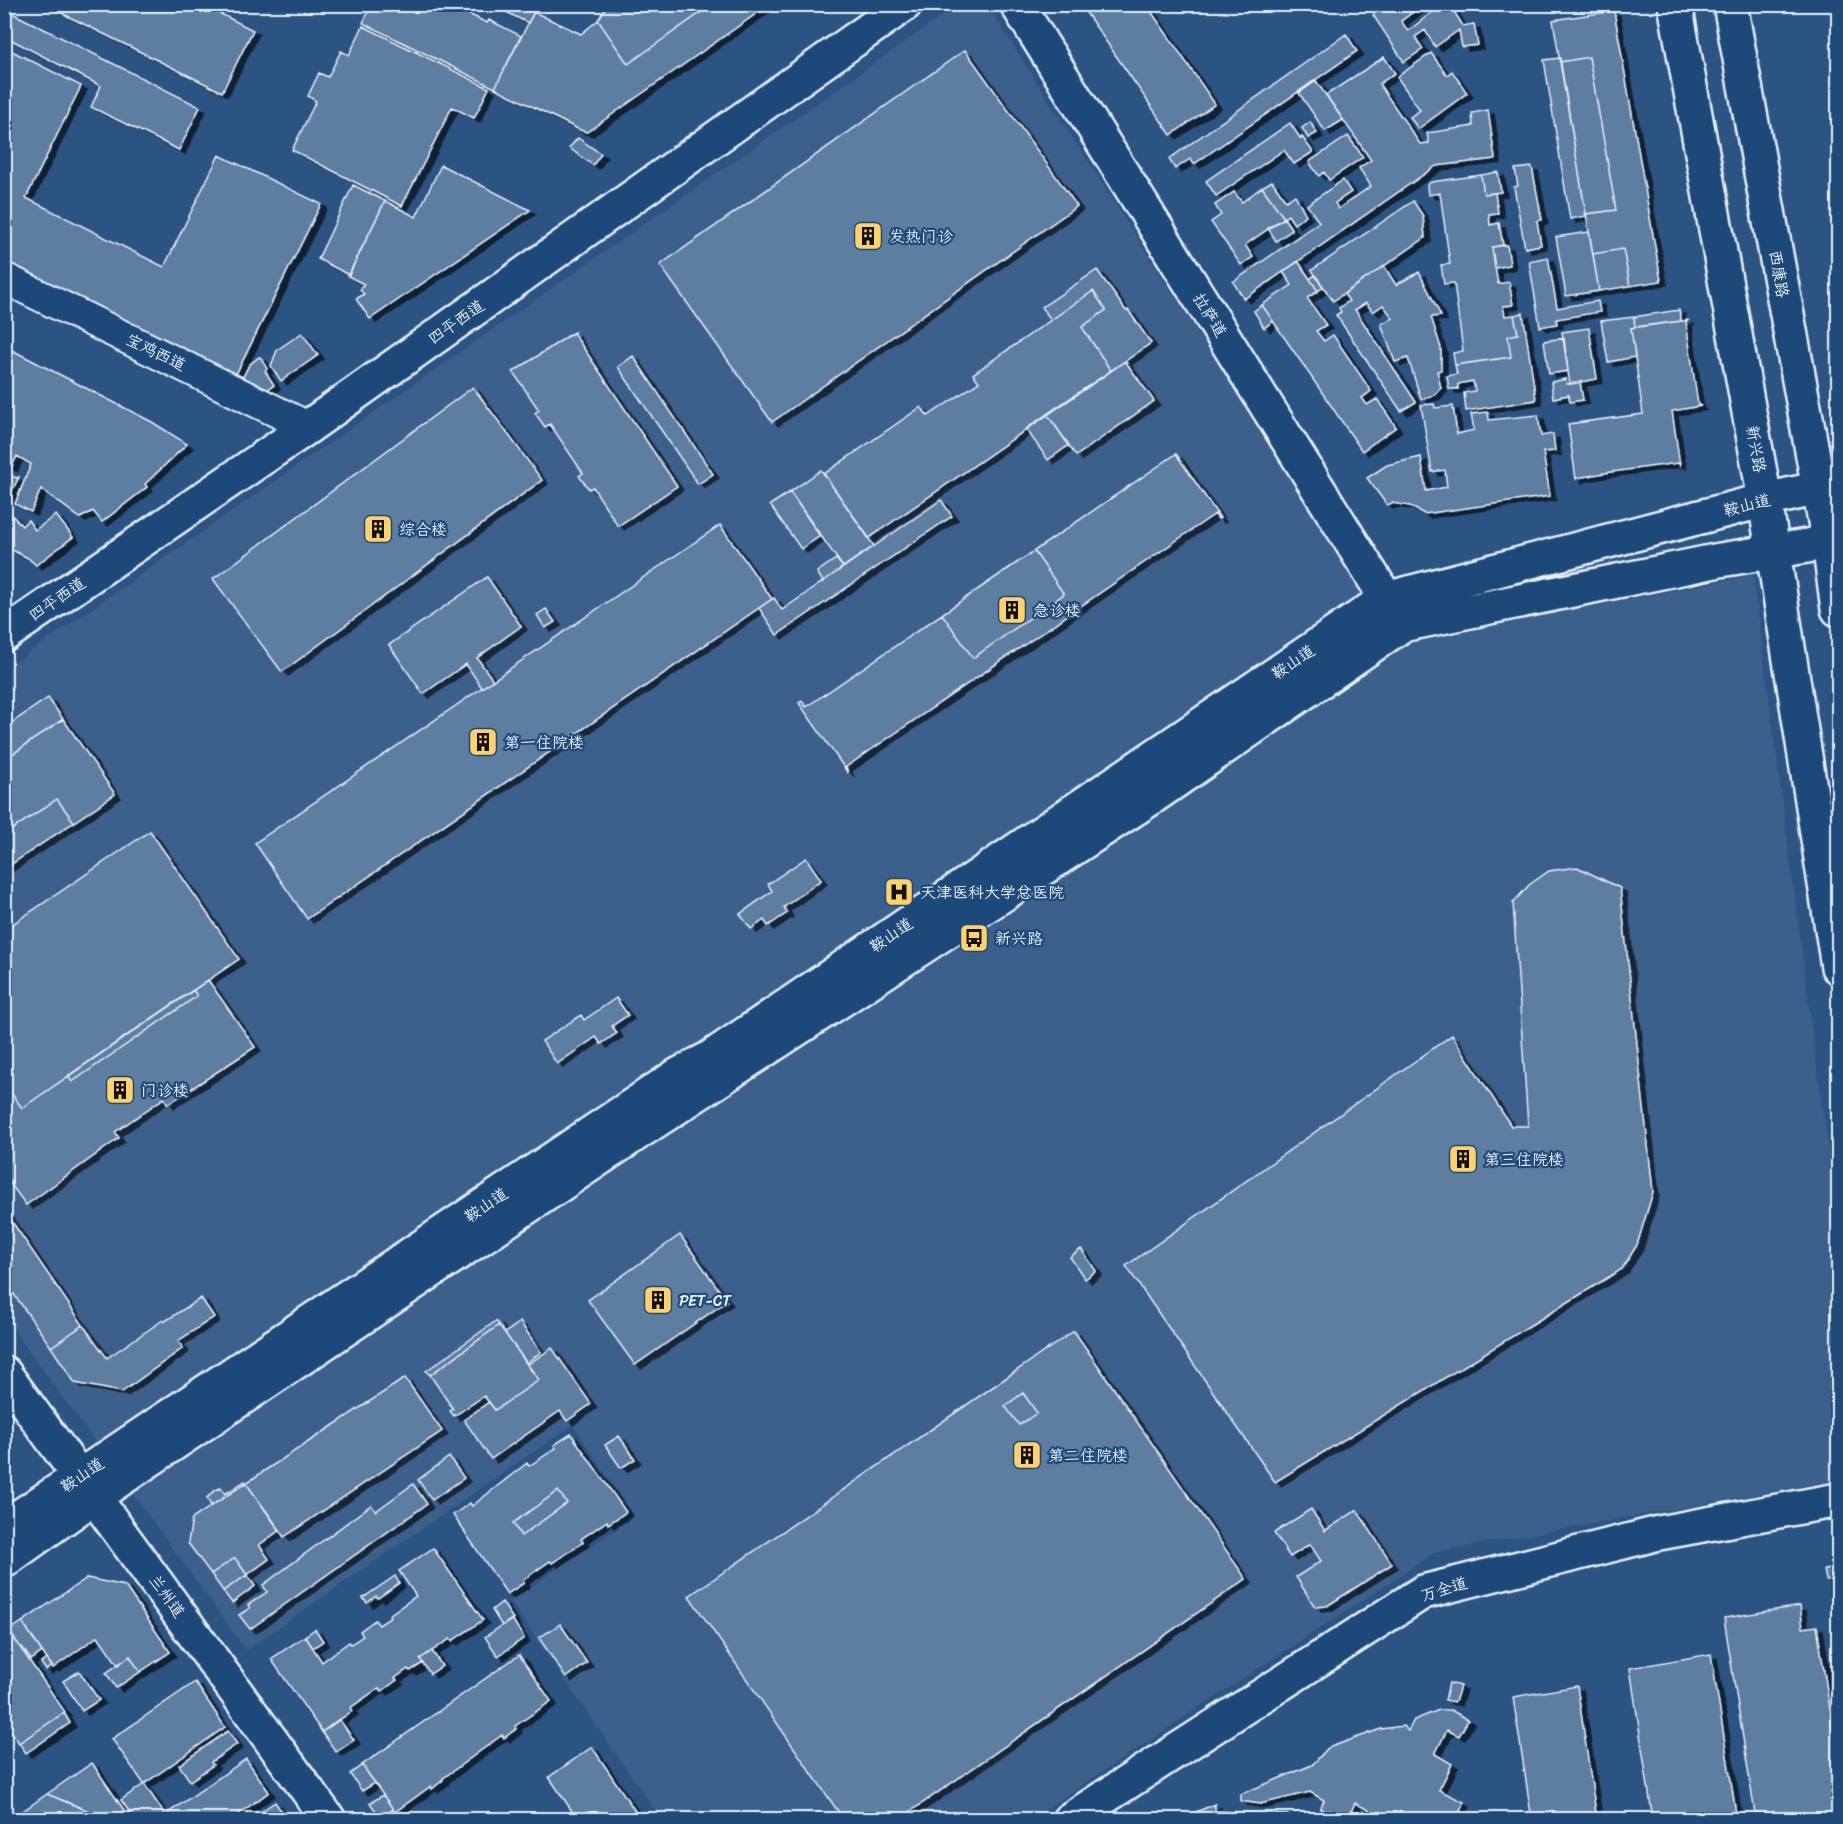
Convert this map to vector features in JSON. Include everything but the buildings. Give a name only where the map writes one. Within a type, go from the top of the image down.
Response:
[{"type":"main road","name":"四平西道","points":[[4,635],[308,427],[905,4]]},
{"type":"main road","name":"拉萨道","points":[[1017,4],[1394,612]]},
{"type":"main road","name":"新兴路","points":[[1675,4],[1765,500],[1839,967]]},
{"type":"main road","name":"西康路","points":[[1730,4],[1828,486],[1839,609]]},
{"type":"main road","name":"鞍山道","points":[[4,1527],[86,1487],[632,1137],[1151,798],[1394,612],[1765,500],[1828,486]]},
{"type":"main road","name":"鞍山道","points":[[1394,612],[1834,542]]},
{"type":"main road","name":"兰州道","points":[[4,1373],[329,1820]]},
{"type":"main road","name":"鞍山道","points":[[4,1561],[86,1487]]},
{"type":"main road","name":"万全道","points":[[1069,1820],[1423,1592],[1659,1533],[1839,1500]]},
{"type":"street","name":"宝鸡西道","points":[[4,278],[308,427]]},
{"type":"shaded area","name":"天津医科大学总医院","points":[[958,5],[987,5],[1399,644],[1753,575],[1823,1114],[1838,1196],[1838,1480],[1435,1552],[1031,1819],[661,1819],[510,1601],[634,1517],[573,1425],[246,1650],[5,1318],[4,670]]},
{"type":"place","name":"发热门诊","points":[[868,236]]},
{"type":"place","name":"综合楼","points":[[378,529]]},
{"type":"place","name":"急诊楼","points":[[1012,610]]},
{"type":"place","name":"第一住院楼","points":[[483,742]]},
{"type":"place","name":"天津医科大学总医院","points":[[899,892]]},
{"type":"place","name":"新兴路","points":[[974,938]]},
{"type":"place","name":"门诊楼","points":[[120,1090]]},
{"type":"place","name":"第三住院楼","points":[[1463,1159]]},
{"type":"place","name":"PET-CT","points":[[658,1300]]},
{"type":"place","name":"第二住院楼","points":[[1027,1455]]}]
